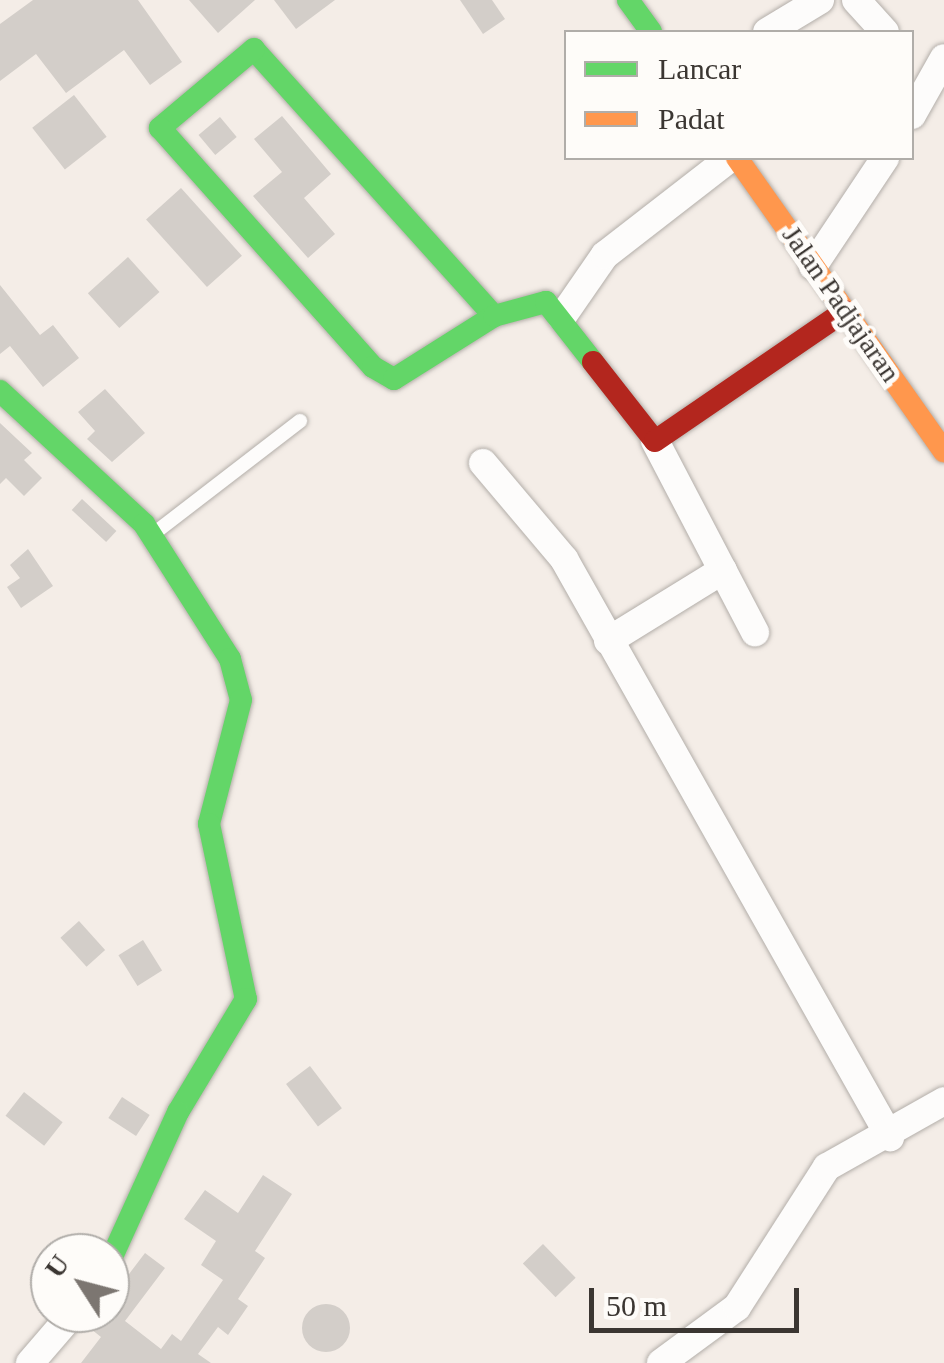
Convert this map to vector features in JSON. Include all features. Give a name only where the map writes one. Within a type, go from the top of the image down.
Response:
[{"type":"street","points":[[628,0],[650,30]]},
{"type":"street","points":[[770,30],[820,0]]},
{"type":"street","points":[[856,0],[883,30]]},
{"type":"street","points":[[494,316],[254,49],[160,128],[382,376],[406,380],[494,316],[537,300],[562,317],[656,441],[755,632]]},
{"type":"street","points":[[914,109],[929,68]]},
{"type":"street","points":[[562,317],[605,255],[727,160]]},
{"type":"street","name":"Jalan Padjajaran","points":[[739,160],[944,451]]},
{"type":"street","points":[[813,266],[883,160]]},
{"type":"street","points":[[656,441],[845,311]]},
{"type":"street","points":[[0,392],[152,536],[230,659],[241,700],[240,729],[209,797],[209,824],[248,989],[124,1233]]},
{"type":"street","points":[[483,463],[564,560],[890,1138]]},
{"type":"street","points":[[608,641],[722,570]]},
{"type":"street","points":[[662,1363],[736,1308],[826,1167],[890,1138],[944,1101]]},
{"type":"street","points":[[30,1363],[56,1333]]},
{"type":"lane","points":[[152,536],[300,421]]},
{"type":"building","points":[[33,0],[138,0],[182,62],[150,85],[124,50],[66,93],[36,54],[0,81],[0,24]]},
{"type":"building","points":[[189,0],[255,0],[218,33]]},
{"type":"building","points":[[274,0],[335,0],[296,29]]},
{"type":"building","points":[[460,0],[492,0],[505,19],[483,34]]},
{"type":"building","points":[[74,95],[107,137],[65,169],[32,128]]},
{"type":"building","points":[[282,116],[331,174],[304,198],[335,234],[308,258],[253,196],[282,172],[254,139]]},
{"type":"building","points":[[220,117],[237,137],[215,155],[199,135]]},
{"type":"building","points":[[181,188],[242,256],[207,287],[146,219]]},
{"type":"building","points":[[128,257],[159,292],[119,328],[88,293]]},
{"type":"building","points":[[0,285],[40,335],[53,325],[79,358],[43,387],[10,346],[0,354]]},
{"type":"building","points":[[105,389],[145,433],[112,462],[87,439],[95,431],[78,412]]},
{"type":"building","points":[[0,423],[32,453],[24,460],[42,478],[24,496],[6,478],[0,484]]},
{"type":"building","points":[[82,499],[116,531],[106,542],[72,510]]},
{"type":"building","points":[[28,549],[53,586],[21,608],[7,587],[20,578],[10,565]]},
{"type":"building","points":[[79,921],[105,950],[87,967],[60,938]]},
{"type":"building","points":[[143,940],[162,971],[137,986],[118,955]]},
{"type":"building","points":[[310,1066],[342,1108],[318,1126],[286,1084]]},
{"type":"building","points":[[24,1092],[63,1122],[44,1146],[6,1116]]},
{"type":"building","points":[[122,1097],[150,1115],[136,1136],[108,1118]]},
{"type":"building","points":[[263,1175],[292,1194],[255,1251],[265,1258],[238,1299],[248,1306],[228,1335],[218,1327],[198,1354],[211,1363],[81,1363],[101,1337],[96,1333],[130,1333],[130,1325],[161,1349],[172,1334],[181,1341],[223,1280],[201,1265],[216,1241],[184,1219],[205,1190],[238,1213]]},
{"type":"building","points":[[543,1244],[576,1278],[556,1297],[523,1263]]},
{"type":"building","points":[[145,1253],[165,1268],[130,1314],[130,1273]]},
{"type":"building","points":[[326,1304],[343,1311],[350,1328],[343,1345],[326,1352],[309,1345],[302,1328],[309,1311]]},
{"type":"traffic: fast","points":[[628,0],[650,30]]},
{"type":"traffic: fast","points":[[494,316],[254,49],[160,128],[373,367],[394,379],[494,316],[546,302],[593,362]]},
{"type":"traffic: fast","points":[[0,391],[144,524],[230,659],[241,700],[209,824],[246,999],[178,1112],[123,1233]]},
{"type":"traffic: slow","points":[[738,160],[944,451]]},
{"type":"traffic: jam","points":[[593,362],[655,441],[845,311]]}]
